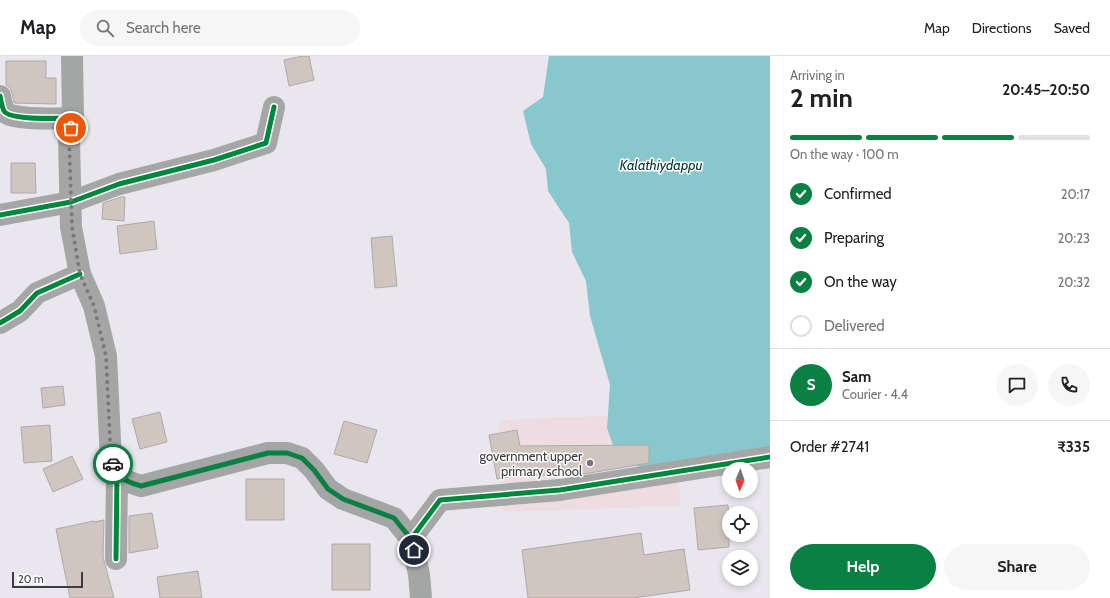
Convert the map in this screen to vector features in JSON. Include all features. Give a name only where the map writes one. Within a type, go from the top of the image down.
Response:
[{"type":"main road","points":[[72,56],[73,118],[69,138],[72,227],[80,274],[94,306],[106,356],[111,461],[117,474],[126,482],[141,486],[268,453],[287,453],[302,458],[314,470],[328,489],[343,499],[394,518],[411,539],[421,598]]},
{"type":"street","points":[[0,96],[4,112],[8,115],[29,118],[73,118]]},
{"type":"street","points":[[0,216],[71,202],[119,184],[214,160],[266,142],[274,107]]},
{"type":"street","points":[[0,323],[20,311],[36,293],[80,274]]},
{"type":"street","points":[[411,539],[440,500],[560,490],[770,456]]},
{"type":"street","points":[[116,559],[117,474]]},
{"type":"shaded area","name":"government upper primary school","points":[[677,413],[680,506],[503,512],[499,420]]},
{"type":"water","name":"Kalathiydappu","points":[[549,56],[770,56],[770,457],[655,470],[619,462],[607,428],[610,385],[590,316],[586,281],[572,252],[569,223],[548,191],[546,169],[531,144],[523,111],[543,97]]},
{"type":"building","points":[[309,56],[314,80],[289,86],[284,60]]},
{"type":"building","points":[[6,61],[46,61],[46,78],[56,78],[56,104],[14,103],[10,88],[6,85]]},
{"type":"building","points":[[11,163],[35,163],[36,193],[11,193]]},
{"type":"building","points":[[125,197],[124,221],[102,219],[103,203]]},
{"type":"building","points":[[154,221],[157,249],[120,254],[117,226]]},
{"type":"building","points":[[392,236],[397,286],[375,288],[371,238]]},
{"type":"building","points":[[63,386],[65,405],[43,408],[41,388]]},
{"type":"building","points":[[160,412],[167,442],[140,449],[132,419]]},
{"type":"building","points":[[344,421],[377,430],[367,463],[334,454]]},
{"type":"building","points":[[50,425],[52,461],[24,463],[21,427]]},
{"type":"building","points":[[517,430],[520,446],[649,445],[649,463],[578,475],[521,475],[497,479],[489,435]]},
{"type":"building","points":[[72,456],[83,479],[53,492],[43,469]]},
{"type":"building","points":[[246,479],[284,479],[284,520],[246,520]]},
{"type":"building","points":[[728,505],[722,506],[722,542],[729,542],[729,547],[698,550],[694,508]]},
{"type":"building","points":[[152,513],[158,548],[129,553],[129,516]]},
{"type":"building","points":[[104,520],[103,557],[114,598],[70,598],[56,529]]},
{"type":"building","points":[[641,533],[644,555],[684,549],[690,590],[633,598],[528,598],[522,550]]},
{"type":"building","points":[[332,544],[370,544],[370,590],[332,590]]},
{"type":"building","points":[[198,571],[202,598],[160,598],[157,577]]},
{"type":"cycle path","points":[[0,96],[4,111],[8,114],[25,118],[73,118]]},
{"type":"cycle path","points":[[0,215],[71,202],[119,184],[214,160],[266,143],[274,107]]},
{"type":"cycle path","points":[[0,323],[20,311],[37,293],[80,274]]},
{"type":"cycle path","points":[[411,539],[440,500],[560,490],[770,457]]},
{"type":"cycle path","points":[[116,559],[117,474]]},
{"type":"way so far","points":[[71,128],[69,138],[72,227],[80,274],[94,306],[106,356],[111,461],[113,464]]},
{"type":"place","name":"government upper primary school","points":[[590,463]]},
{"type":"route","points":[[113,464],[117,474],[126,482],[141,486],[268,453],[287,453],[302,458],[314,470],[328,489],[343,499],[394,518],[411,539],[414,550]]}]
